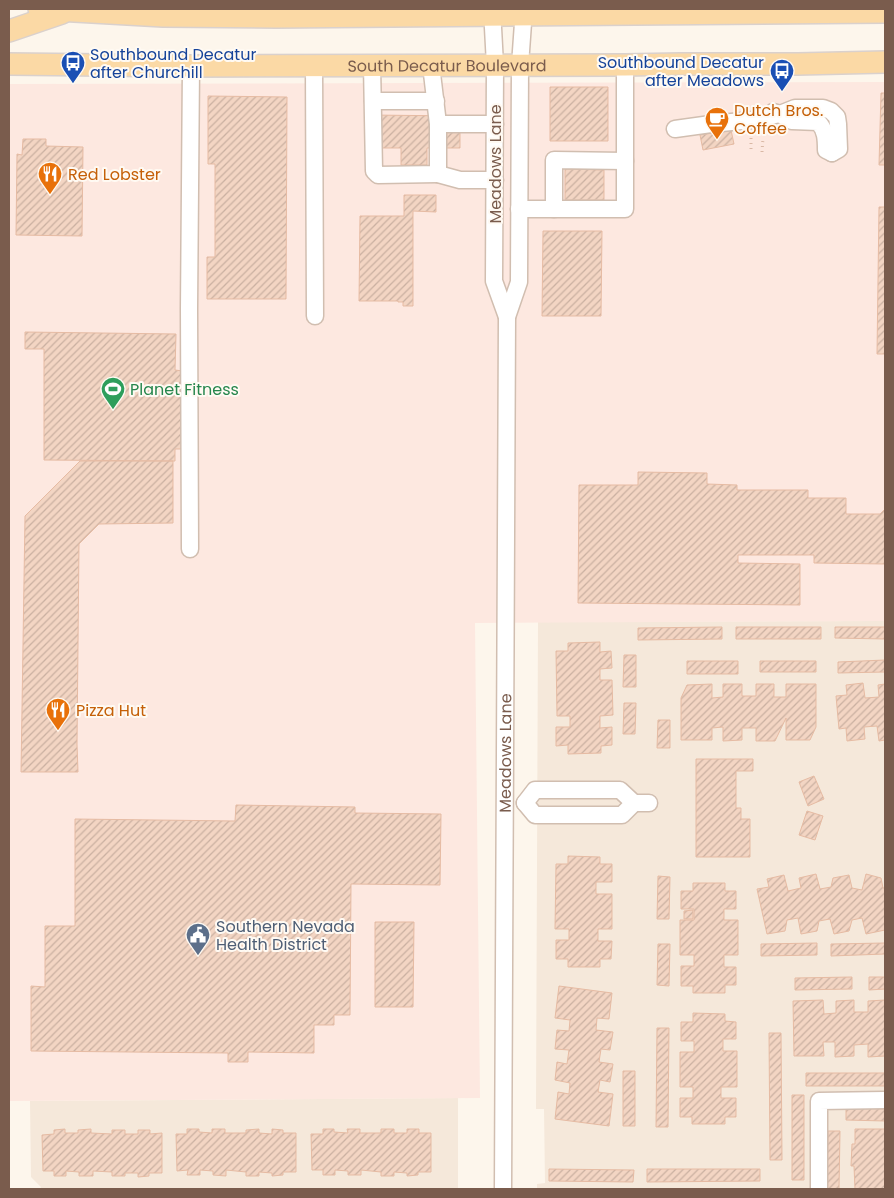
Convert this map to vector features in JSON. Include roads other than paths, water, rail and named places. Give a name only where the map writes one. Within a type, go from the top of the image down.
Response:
[{"type":"main road","points":[[40,9],[163,16],[269,13],[350,17],[492,12],[881,11]]},
{"type":"main road","points":[[350,17],[386,9]]},
{"type":"main road","points":[[9,31],[69,11]]},
{"type":"main road","points":[[859,62],[885,56]]},
{"type":"main road","name":"South Decatur Boulevard","points":[[9,64],[192,66],[885,62]]},
{"type":"street","points":[[163,16],[188,9]]},
{"type":"street","name":"Meadows Lane","points":[[492,12],[495,65],[494,281],[507,317]]},
{"type":"street","name":"Meadows Lane","points":[[503,1189],[507,317],[519,282],[520,65],[524,12]]},
{"type":"street","points":[[314,65],[315,316]]},
{"type":"street","points":[[372,65],[374,171],[378,175],[438,174],[460,180],[495,180]]},
{"type":"street","points":[[431,65],[438,124],[438,174]]},
{"type":"street","points":[[519,209],[625,209],[625,65]]},
{"type":"street","points":[[190,549],[192,66]]},
{"type":"street","points":[[373,100],[436,101]]},
{"type":"street","points":[[678,125],[752,120],[780,114],[792,121],[818,122],[824,132],[826,150],[832,159]]},
{"type":"street","points":[[438,124],[495,124]]},
{"type":"street","points":[[554,209],[554,160],[625,161]]},
{"type":"street","points":[[535,790],[620,790],[642,803],[622,815],[535,815],[525,803],[535,790]]},
{"type":"street","points":[[505,803],[525,803]]},
{"type":"street","points":[[819,1189],[819,1101],[885,1100]]},
{"type":"place","name":"Southbound Decatur after Churchill","points":[[73,84]]},
{"type":"place","name":"Southbound Decatur after Meadows","points":[[782,92]]},
{"type":"place","name":"Dutch Bros. Coffee","points":[[717,140]]},
{"type":"place","name":"Red Lobster","points":[[50,195]]},
{"type":"place","name":"Planet Fitness","points":[[113,410]]},
{"type":"place","name":"Pizza Hut","points":[[58,731]]},
{"type":"place","name":"Southern Nevada Health District","points":[[198,956]]}]
